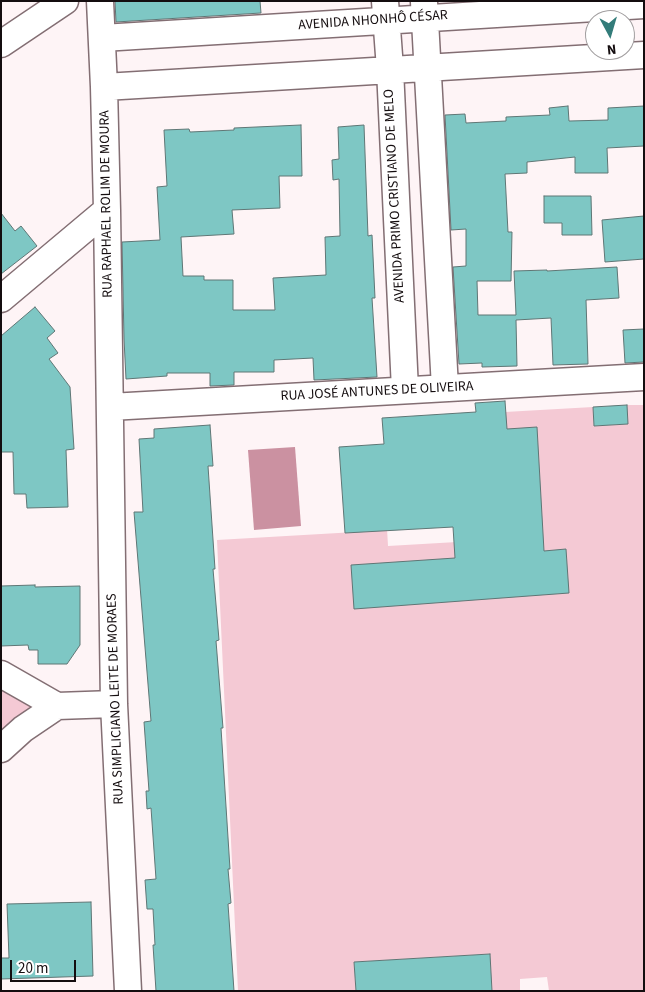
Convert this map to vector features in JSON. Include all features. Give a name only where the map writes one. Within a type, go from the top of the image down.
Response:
[{"type":"street","points":[[1,44],[64,1]]},
{"type":"street","name":"RUA RAPHAEL ROLIM DE MOURA","points":[[100,1],[108,210],[110,406]]},
{"type":"street","name":"AVENIDA NHONHÔ CÉSAR","points":[[102,38],[386,11],[644,5]]},
{"type":"street","points":[[424,10],[445,388]]},
{"type":"street","name":"AVENIDA PRIMO CRISTIANO DE MELO","points":[[386,11],[405,390]]},
{"type":"street","points":[[104,87],[644,55]]},
{"type":"street","points":[[1,299],[108,210]]},
{"type":"street","name":"RUA JOSÉ ANTUNES DE OLIVEIRA","points":[[110,406],[644,377]]},
{"type":"street","name":"RUA SIMPLICIANO LEITE DE MORAES","points":[[110,406],[114,704],[128,991]]},
{"type":"street","points":[[1,674],[57,706],[114,704]]},
{"type":"street","points":[[1,749],[24,729],[57,706]]},
{"type":"shaded area","points":[[627,405],[644,405],[644,991],[549,991],[547,977],[520,979],[520,991],[492,991],[489,954],[354,962],[356,991],[238,991],[217,540],[373,531],[386,511],[388,546],[543,537],[469,431],[505,412],[593,407],[594,426],[627,424]]},
{"type":"shaded area","points":[[295,447],[301,526],[254,530],[248,450]]},
{"type":"shaded area","points":[[1,679],[44,704],[1,746]]},
{"type":"building","points":[[115,1],[260,1],[261,13],[116,22]]},
{"type":"building","points":[[568,106],[569,121],[608,120],[608,108],[644,106],[644,146],[607,148],[608,173],[575,173],[575,157],[527,162],[527,173],[505,174],[508,232],[512,232],[511,281],[477,281],[478,315],[516,315],[514,271],[617,267],[619,298],[586,300],[588,364],[553,365],[551,318],[516,320],[517,366],[482,367],[482,363],[459,364],[453,267],[466,266],[466,229],[451,230],[445,115],[465,114],[466,123],[506,121],[506,117],[550,115],[549,108]]},
{"type":"building","points":[[301,125],[302,176],[279,176],[280,208],[232,210],[234,234],[181,237],[183,276],[204,276],[204,280],[233,280],[233,310],[275,310],[273,278],[326,275],[325,237],[340,236],[339,179],[333,180],[332,160],[339,159],[338,127],[364,125],[368,236],[372,235],[375,298],[372,298],[377,377],[314,380],[313,358],[274,360],[274,372],[234,372],[234,385],[210,386],[210,373],[167,373],[167,376],[126,379],[122,242],[160,240],[157,187],[167,186],[164,130],[189,129],[190,132]]},
{"type":"building","points":[[544,196],[591,196],[592,235],[562,235],[562,223],[544,223]]},
{"type":"building","points":[[1,213],[15,231],[21,226],[37,246],[1,274]]},
{"type":"building","points":[[644,216],[644,259],[605,262],[602,220]]},
{"type":"building","points":[[35,307],[55,331],[47,338],[58,353],[49,359],[70,387],[74,449],[66,450],[68,507],[27,508],[26,494],[14,494],[13,452],[1,452],[1,336]]},
{"type":"building","points":[[644,329],[644,362],[625,363],[623,330]]},
{"type":"building","points":[[505,401],[507,429],[537,427],[544,551],[566,549],[569,593],[354,609],[351,565],[455,558],[453,527],[345,533],[339,447],[384,444],[382,418],[476,412],[475,403]]},
{"type":"building","points":[[627,405],[628,424],[594,426],[593,407]]},
{"type":"building","points":[[210,425],[213,466],[208,466],[215,569],[213,569],[219,640],[216,641],[223,728],[221,728],[231,903],[228,904],[234,991],[156,991],[153,909],[147,909],[145,880],[156,879],[151,808],[147,809],[146,791],[149,791],[144,722],[151,721],[134,512],[143,512],[139,439],[154,438],[154,429]]},
{"type":"building","points":[[35,585],[35,587],[80,586],[80,645],[67,664],[38,664],[38,650],[29,650],[28,645],[1,646],[1,586]]},
{"type":"building","points":[[91,902],[93,976],[1,979],[1,958],[9,958],[7,904]]},
{"type":"building","points":[[490,954],[492,991],[356,991],[354,962]]}]
